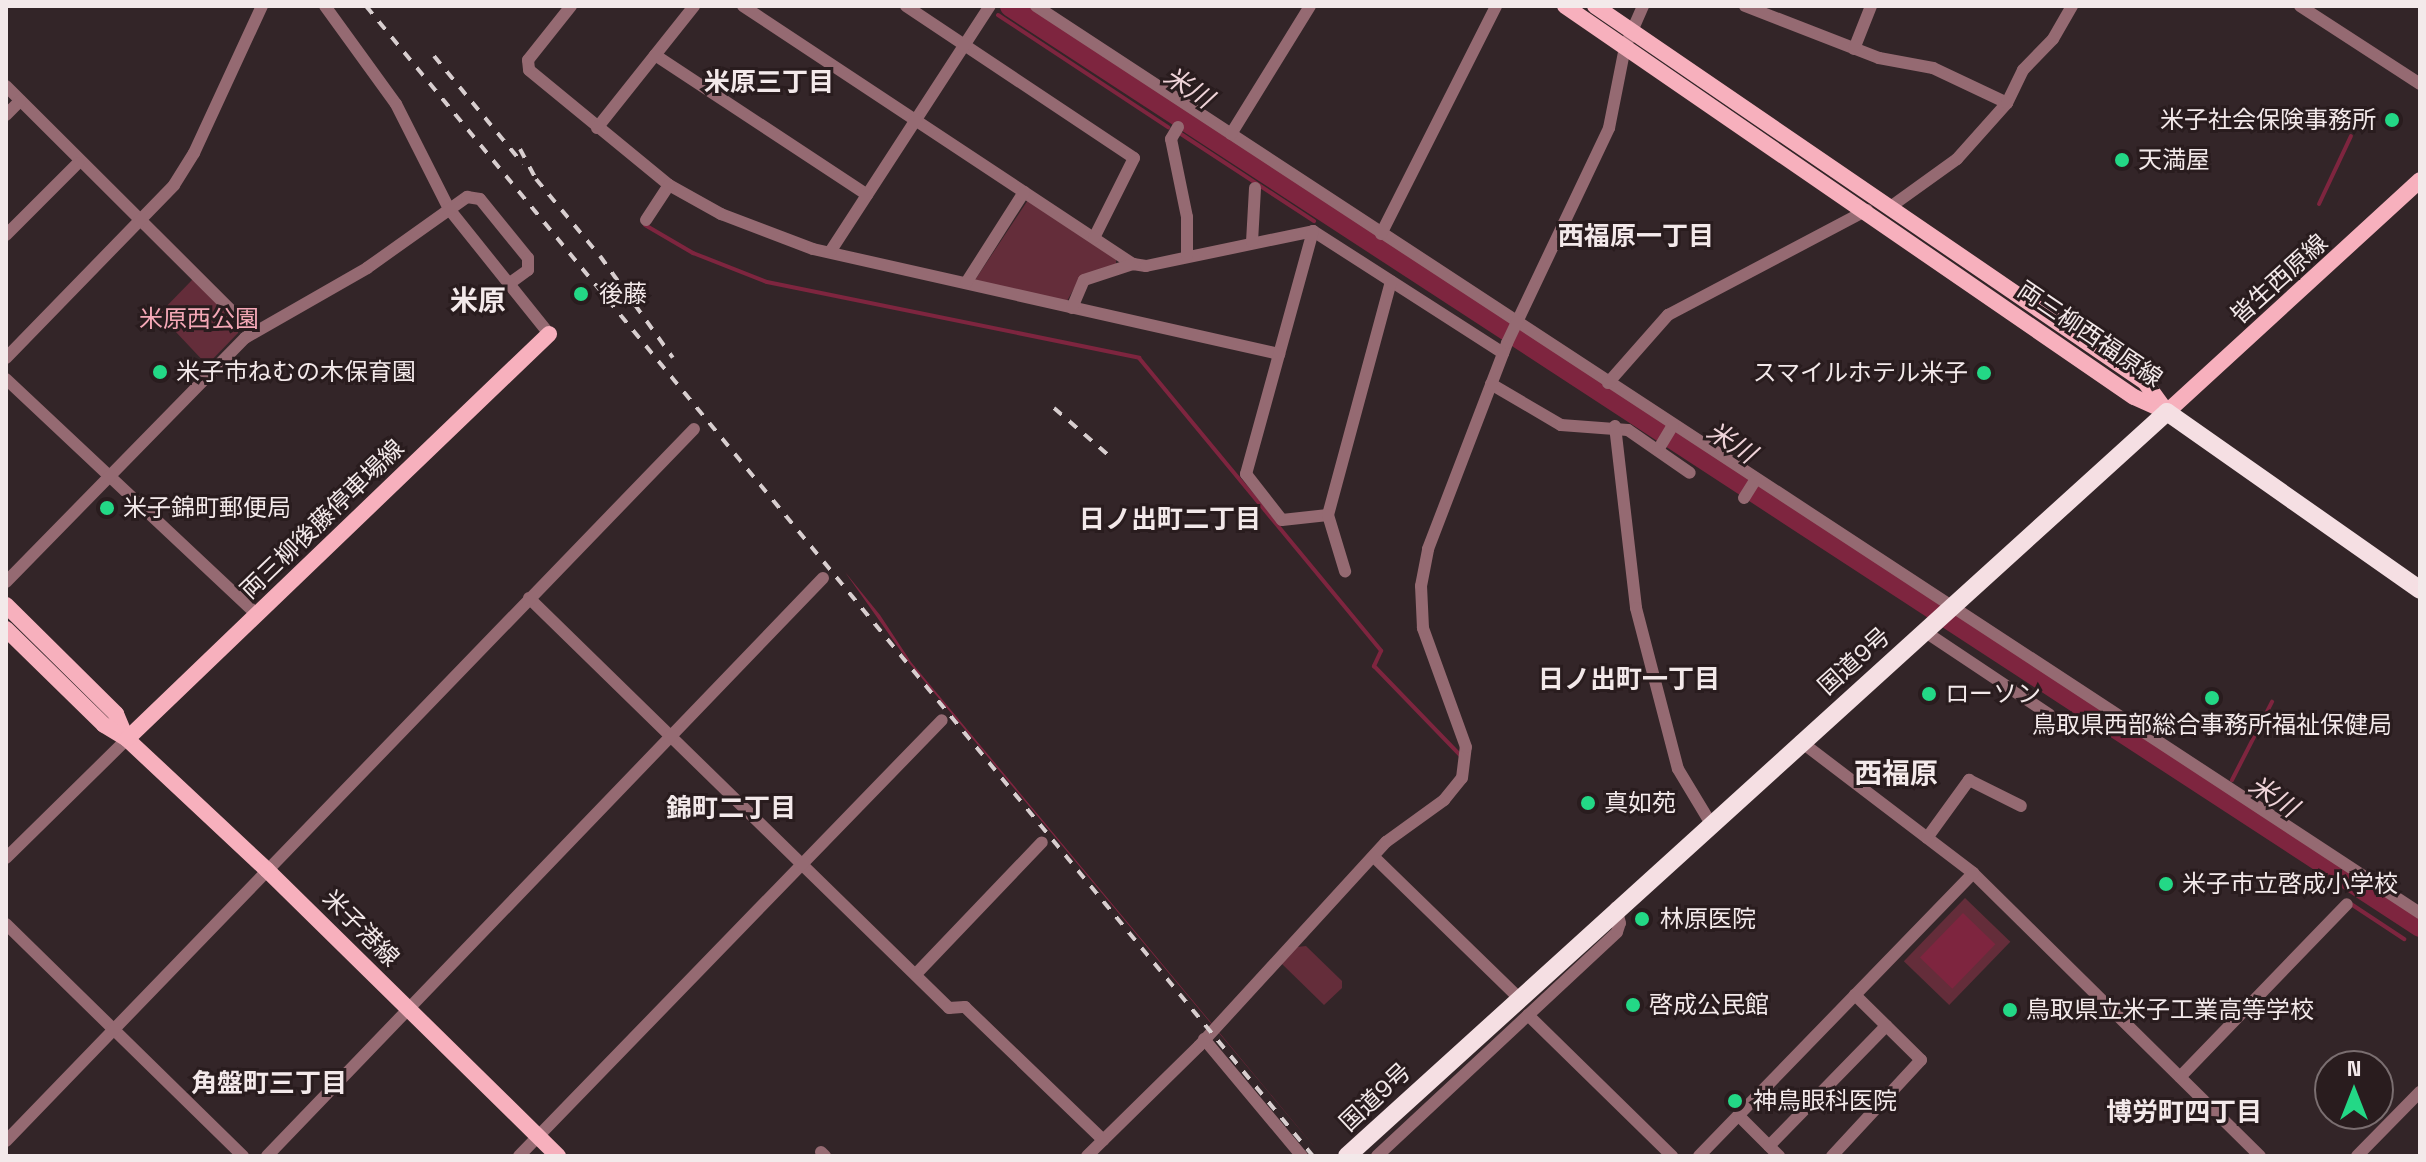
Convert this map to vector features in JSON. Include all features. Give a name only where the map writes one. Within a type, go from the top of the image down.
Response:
[{"type":"highway","points":[[2167,412],[2420,590]]},
{"type":"highway","name":"国道9号","points":[[1347,1156],[1710,822],[2167,412]]},
{"type":"main road","name":"両三柳西福原線","points":[[1565,6],[1867,210],[2134,397],[2167,412]]},
{"type":"main road","name":"両三柳西福原線","points":[[1595,6],[1893,205],[2145,382],[2167,412]]},
{"type":"main road","name":"皆生西原線","points":[[2167,412],[2420,180]]},
{"type":"main road","name":"両三柳後藤停車場線","points":[[127,739],[549,334]]},
{"type":"main road","name":"米子港線","points":[[6,605],[116,714],[127,739]]},
{"type":"main road","name":"米子港線","points":[[6,629],[104,725],[127,739],[267,870],[558,1156]]},
{"type":"street","points":[[6,358],[174,185],[194,153],[262,6]]},
{"type":"street","points":[[325,6],[396,104],[449,209],[549,334]]},
{"type":"street","points":[[571,6],[527,65],[597,128],[669,185],[763,233],[830,252],[1279,354]]},
{"type":"street","points":[[597,128],[694,6]]},
{"type":"street","points":[[743,6],[1133,264],[1146,266],[1313,231],[1391,281],[1506,347]]},
{"type":"street","points":[[906,6],[1134,158],[1094,238]]},
{"type":"street","points":[[830,252],[990,6]]},
{"type":"street","points":[[1036,6],[1608,383],[1666,437],[1749,490],[1950,607],[2420,913]]},
{"type":"street","points":[[1231,134],[1310,6]]},
{"type":"street","points":[[1381,234],[1496,6]]},
{"type":"street","points":[[529,598],[949,1008],[965,1007],[1097,1150],[1374,857],[1453,792],[1465,769],[1466,747],[1423,628],[1421,586],[1428,549],[1506,347],[1609,128],[1625,47],[1643,6]]},
{"type":"street","points":[[1745,6],[1854,49],[1933,68],[2007,103]]},
{"type":"street","points":[[1854,49],[1871,6]]},
{"type":"street","points":[[1893,205],[1957,159],[2007,103],[2023,70],[2053,39],[2072,6]]},
{"type":"street","points":[[2300,6],[2420,84]]},
{"type":"street","points":[[655,55],[867,195]]},
{"type":"street","points":[[6,86],[78,163],[253,332]]},
{"type":"street","points":[[6,115],[20,101]]},
{"type":"street","points":[[1178,127],[1171,139],[1187,217],[1187,256]]},
{"type":"street","points":[[6,235],[78,163]]},
{"type":"street","points":[[646,220],[669,185]]},
{"type":"street","points":[[1252,242],[1255,188]]},
{"type":"street","points":[[966,283],[1024,192]]},
{"type":"street","points":[[6,582],[253,332],[367,268],[449,209],[476,196],[528,258],[528,270],[509,284]]},
{"type":"street","points":[[1608,383],[1668,315],[1867,210]]},
{"type":"street","points":[[1313,231],[1246,476],[1282,520],[1328,515]]},
{"type":"street","points":[[1072,308],[1084,280],[1133,264]]},
{"type":"street","points":[[1345,571],[1328,515],[1391,281]]},
{"type":"street","points":[[6,379],[257,615]]},
{"type":"street","points":[[1491,384],[1561,425],[1615,426],[1666,437],[1690,473]]},
{"type":"street","points":[[1615,426],[1639,620],[1678,769],[1710,822]]},
{"type":"street","points":[[6,1141],[694,429]]},
{"type":"street","points":[[267,1156],[823,578]]},
{"type":"street","points":[[1927,628],[2050,715]]},
{"type":"street","points":[[519,1156],[942,720]]},
{"type":"street","points":[[6,858],[127,739]]},
{"type":"street","points":[[1800,741],[1973,873],[2260,1156]]},
{"type":"street","points":[[1927,838],[1969,780],[2021,806]]},
{"type":"street","points":[[916,974],[1042,842]]},
{"type":"street","points":[[1374,857],[1519,998]]},
{"type":"street","points":[[1699,1156],[1973,873]]},
{"type":"street","points":[[2180,1077],[2347,904]]},
{"type":"street","points":[[1377,1156],[1617,932],[1620,923],[1616,908]]},
{"type":"street","points":[[6,924],[243,1156]]},
{"type":"street","points":[[1832,1156],[1921,1060],[1855,995]]},
{"type":"street","points":[[1528,1015],[1672,1156]]},
{"type":"street","points":[[1769,1146],[1886,1026]]},
{"type":"street","points":[[1211,1031],[1302,1156]]},
{"type":"street","points":[[2357,1156],[2420,1092]]},
{"type":"street","points":[[1739,1116],[1779,1156]]},
{"type":"green space","points":[[1028,200],[1116,259],[1116,267],[1081,276],[1067,301],[975,280]]},
{"type":"green space","name":"米原西公園","points":[[193,279],[239,325],[238,333],[207,365],[159,314]]},
{"type":"green space","points":[[1965,898],[2010,942],[1949,1005],[1904,961]]},
{"type":"green space","points":[[1306,946],[1342,981],[1342,988],[1324,1005],[1281,963],[1297,947]]},
{"type":"shaded area","points":[[845,572],[880,615],[911,662],[1322,1156],[910,664]]},
{"type":"shaded area","points":[[1963,913],[1995,944],[1952,989],[1920,958]]},
{"type":"waterway","name":"米川","points":[[1011,6],[2420,926]]},
{"type":"waterway","points":[[998,15],[1168,127]]},
{"type":"waterway","points":[[1181,134],[1314,221]]},
{"type":"waterway","points":[[2319,204],[2351,136]]},
{"type":"waterway","points":[[645,225],[693,253],[767,282],[1139,358],[1381,651],[1374,666],[1460,755]]},
{"type":"waterway","points":[[2232,780],[2272,702]]},
{"type":"waterway","points":[[2351,904],[2404,939]]},
{"type":"railway","points":[[366,6],[1313,1156]]},
{"type":"railway","points":[[434,56],[523,164]]},
{"type":"railway","points":[[520,149],[536,179],[600,256],[673,358]]},
{"type":"railway","points":[[1054,408],[1114,460]]},
{"type":"place","name":"米子社会保険事務所","points":[[2392,120]]},
{"type":"place","name":"天満屋","points":[[2122,160]]},
{"type":"place","name":"後藤","points":[[581,294]]},
{"type":"place","name":"米子市ねむの木保育園","points":[[160,372]]},
{"type":"place","name":"スマイルホテル米子","points":[[1984,373]]},
{"type":"place","name":"米子錦町郵便局","points":[[107,508]]},
{"type":"place","name":"ローソン","points":[[1929,694]]},
{"type":"place","name":"鳥取県西部総合事務所福祉保健局","points":[[2212,698]]},
{"type":"place","name":"真如苑","points":[[1588,803]]},
{"type":"place","name":"米子市立啓成小学校","points":[[2166,884]]},
{"type":"place","name":"林原医院","points":[[1642,919]]},
{"type":"place","name":"啓成公民館","points":[[1633,1005]]},
{"type":"place","name":"鳥取県立米子工業高等学校","points":[[2010,1010]]},
{"type":"place","name":"神鳥眼科医院","points":[[1735,1101]]},
{"type":"district","name":"米原三丁目","points":[[769,83]]},
{"type":"district","name":"西福原一丁目","points":[[1636,237]]},
{"type":"district","name":"米原","points":[[478,300]]},
{"type":"district","name":"日ノ出町二丁目","points":[[1170,520]]},
{"type":"district","name":"日ノ出町一丁目","points":[[1629,680]]},
{"type":"district","name":"西福原","points":[[1896,773]]},
{"type":"district","name":"錦町二丁目","points":[[731,809]]},
{"type":"district","name":"角盤町三丁目","points":[[269,1084]]},
{"type":"district","name":"博労町四丁目","points":[[2184,1113]]}]
